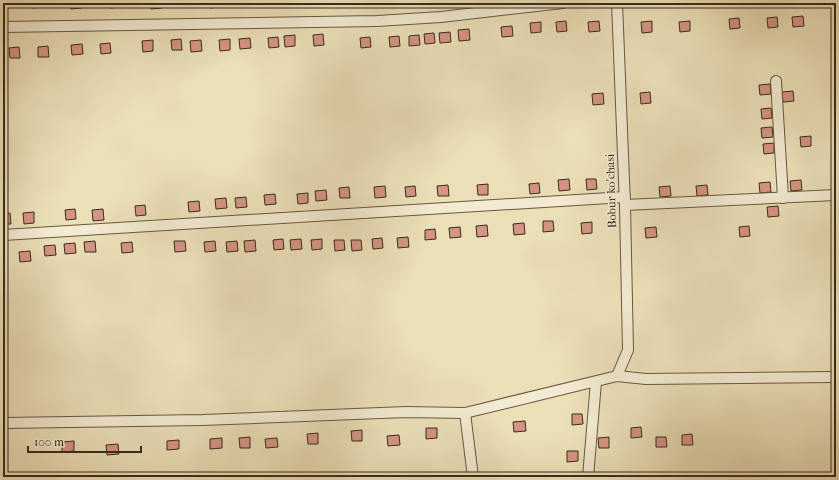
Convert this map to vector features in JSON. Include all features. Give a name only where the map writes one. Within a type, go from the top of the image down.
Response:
[{"type":"street","points":[[3,28],[377,21],[441,17],[563,3]]},
{"type":"street","name":"Bobur ko'chasi","points":[[617,3],[625,201],[628,350],[617,376]]},
{"type":"street","points":[[776,81],[783,198]]},
{"type":"street","points":[[3,235],[625,201],[783,198],[836,195]]},
{"type":"street","points":[[3,423],[203,420],[406,412],[465,413],[617,376],[646,379],[836,377]]},
{"type":"street","points":[[588,477],[596,382]]},
{"type":"street","points":[[465,413],[473,477]]},
{"type":"building","points":[[32,3],[43,3],[43,7],[32,8]]},
{"type":"building","points":[[71,3],[82,3],[82,8],[71,9]]},
{"type":"building","points":[[110,3],[121,3],[121,7],[110,8]]},
{"type":"building","points":[[151,3],[161,3],[162,8],[151,9]]},
{"type":"building","points":[[209,3],[220,3],[220,7],[210,8]]},
{"type":"building","points":[[237,3],[248,3],[248,6],[238,7]]},
{"type":"building","points":[[803,16],[804,26],[793,27],[792,17]]},
{"type":"building","points":[[777,17],[778,27],[768,28],[767,18]]},
{"type":"building","points":[[739,18],[740,28],[730,29],[729,19]]},
{"type":"building","points":[[566,21],[567,31],[557,32],[556,22]]},
{"type":"building","points":[[599,21],[600,31],[589,32],[588,22]]},
{"type":"building","points":[[652,21],[652,32],[642,33],[641,22]]},
{"type":"building","points":[[690,21],[690,31],[680,32],[679,22]]},
{"type":"building","points":[[541,22],[541,32],[531,33],[530,23]]},
{"type":"building","points":[[512,26],[513,36],[502,37],[501,27]]},
{"type":"building","points":[[469,29],[470,40],[459,41],[458,30]]},
{"type":"building","points":[[450,32],[451,42],[440,43],[439,33]]},
{"type":"building","points":[[434,33],[435,43],[425,44],[424,34]]},
{"type":"building","points":[[323,34],[324,45],[314,46],[313,35]]},
{"type":"building","points":[[295,35],[295,46],[285,47],[284,36]]},
{"type":"building","points":[[419,35],[420,45],[409,46],[409,36]]},
{"type":"building","points":[[399,36],[400,46],[390,47],[389,37]]},
{"type":"building","points":[[278,37],[279,47],[269,48],[268,38]]},
{"type":"building","points":[[370,37],[371,47],[361,48],[360,38]]},
{"type":"building","points":[[250,38],[251,48],[240,49],[239,39]]},
{"type":"building","points":[[181,39],[182,50],[172,50],[171,40]]},
{"type":"building","points":[[230,39],[230,50],[220,51],[219,40]]},
{"type":"building","points":[[153,40],[153,51],[143,52],[142,41]]},
{"type":"building","points":[[201,40],[202,51],[191,52],[190,41]]},
{"type":"building","points":[[110,43],[111,53],[101,54],[100,44]]},
{"type":"building","points":[[82,44],[83,54],[72,55],[71,45]]},
{"type":"building","points":[[48,46],[49,57],[38,57],[38,47]]},
{"type":"building","points":[[19,47],[20,58],[10,58],[9,48]]},
{"type":"building","points":[[770,84],[771,94],[760,95],[759,85]]},
{"type":"building","points":[[793,91],[794,101],[783,102],[782,92]]},
{"type":"building","points":[[650,92],[651,103],[641,104],[640,93]]},
{"type":"building","points":[[603,93],[604,104],[593,105],[592,94]]},
{"type":"building","points":[[771,108],[772,118],[762,119],[761,109]]},
{"type":"building","points":[[772,127],[773,137],[762,138],[761,128]]},
{"type":"building","points":[[811,136],[811,146],[801,147],[800,137]]},
{"type":"building","points":[[774,143],[774,153],[764,154],[763,144]]},
{"type":"building","points":[[569,179],[570,190],[559,191],[558,180]]},
{"type":"building","points":[[586,179],[596,179],[597,189],[587,190]]},
{"type":"building","points":[[801,180],[802,190],[791,191],[790,181]]},
{"type":"building","points":[[770,182],[771,192],[760,193],[759,183]]},
{"type":"building","points":[[539,183],[540,193],[530,194],[529,184]]},
{"type":"building","points":[[488,184],[488,195],[478,195],[477,185]]},
{"type":"building","points":[[448,185],[449,196],[438,196],[437,186]]},
{"type":"building","points":[[707,185],[708,195],[697,196],[696,186]]},
{"type":"building","points":[[385,186],[386,197],[375,198],[374,187]]},
{"type":"building","points":[[415,186],[416,196],[406,197],[405,187]]},
{"type":"building","points":[[670,186],[671,196],[660,197],[659,187]]},
{"type":"building","points":[[349,187],[350,198],[340,198],[339,188]]},
{"type":"building","points":[[326,190],[327,200],[316,201],[315,191]]},
{"type":"building","points":[[308,193],[308,203],[298,204],[297,194]]},
{"type":"building","points":[[275,194],[276,204],[265,205],[264,195]]},
{"type":"building","points":[[246,197],[247,207],[236,208],[235,198]]},
{"type":"building","points":[[226,198],[227,208],[216,209],[215,199]]},
{"type":"building","points":[[199,201],[200,211],[189,212],[188,202]]},
{"type":"building","points":[[145,205],[146,215],[136,216],[135,206]]},
{"type":"building","points":[[778,206],[779,216],[768,217],[767,207]]},
{"type":"building","points":[[75,209],[76,219],[66,220],[65,210]]},
{"type":"building","points":[[103,209],[104,220],[93,221],[92,210]]},
{"type":"building","points":[[34,212],[34,223],[24,224],[23,213]]},
{"type":"building","points":[[10,213],[11,224],[3,224],[3,214]]},
{"type":"building","points":[[543,221],[553,221],[554,231],[543,232]]},
{"type":"building","points":[[592,222],[592,233],[582,234],[581,223]]},
{"type":"building","points":[[524,223],[525,234],[514,235],[513,224]]},
{"type":"building","points":[[487,225],[488,236],[477,237],[476,226]]},
{"type":"building","points":[[749,226],[750,236],[740,237],[739,227]]},
{"type":"building","points":[[460,227],[461,237],[450,238],[449,228]]},
{"type":"building","points":[[656,227],[657,237],[646,238],[645,228]]},
{"type":"building","points":[[435,229],[436,239],[425,240],[425,230]]},
{"type":"building","points":[[408,237],[409,247],[398,248],[397,238]]},
{"type":"building","points":[[382,238],[383,248],[373,249],[372,239]]},
{"type":"building","points":[[283,239],[284,249],[274,250],[273,240]]},
{"type":"building","points":[[301,239],[302,249],[291,250],[290,240]]},
{"type":"building","points":[[322,239],[322,249],[312,250],[311,240]]},
{"type":"building","points":[[255,240],[256,251],[245,252],[244,241]]},
{"type":"building","points":[[334,240],[344,240],[345,250],[335,251]]},
{"type":"building","points":[[351,240],[361,240],[362,250],[352,251]]},
{"type":"building","points":[[95,241],[96,252],[85,252],[84,242]]},
{"type":"building","points":[[174,241],[185,241],[186,251],[175,252]]},
{"type":"building","points":[[215,241],[216,251],[205,252],[204,242]]},
{"type":"building","points":[[237,241],[238,251],[227,252],[226,242]]},
{"type":"building","points":[[132,242],[133,252],[122,253],[121,243]]},
{"type":"building","points":[[75,243],[76,253],[65,254],[64,244]]},
{"type":"building","points":[[55,245],[56,255],[45,256],[44,246]]},
{"type":"building","points":[[30,251],[31,261],[20,262],[19,252]]},
{"type":"building","points":[[572,414],[582,414],[583,424],[572,425]]},
{"type":"building","points":[[525,421],[526,431],[514,432],[513,422]]},
{"type":"building","points":[[641,427],[642,437],[631,438],[631,428]]},
{"type":"building","points":[[426,428],[437,428],[437,438],[426,439]]},
{"type":"building","points":[[362,430],[362,441],[352,441],[351,431]]},
{"type":"building","points":[[318,433],[318,444],[308,444],[307,434]]},
{"type":"building","points":[[692,434],[693,445],[682,445],[682,435]]},
{"type":"building","points":[[399,435],[400,445],[388,446],[387,436]]},
{"type":"building","points":[[250,437],[250,448],[240,448],[239,438]]},
{"type":"building","points":[[609,437],[609,448],[599,448],[598,438]]},
{"type":"building","points":[[656,437],[666,437],[667,447],[656,447]]},
{"type":"building","points":[[222,438],[222,448],[210,449],[210,439]]},
{"type":"building","points":[[277,438],[278,447],[266,448],[265,439]]},
{"type":"building","points":[[179,440],[179,449],[167,450],[167,441]]},
{"type":"building","points":[[74,441],[74,451],[62,452],[62,442]]},
{"type":"building","points":[[118,444],[119,454],[107,455],[106,445]]},
{"type":"building","points":[[567,451],[578,451],[578,461],[567,462]]}]
